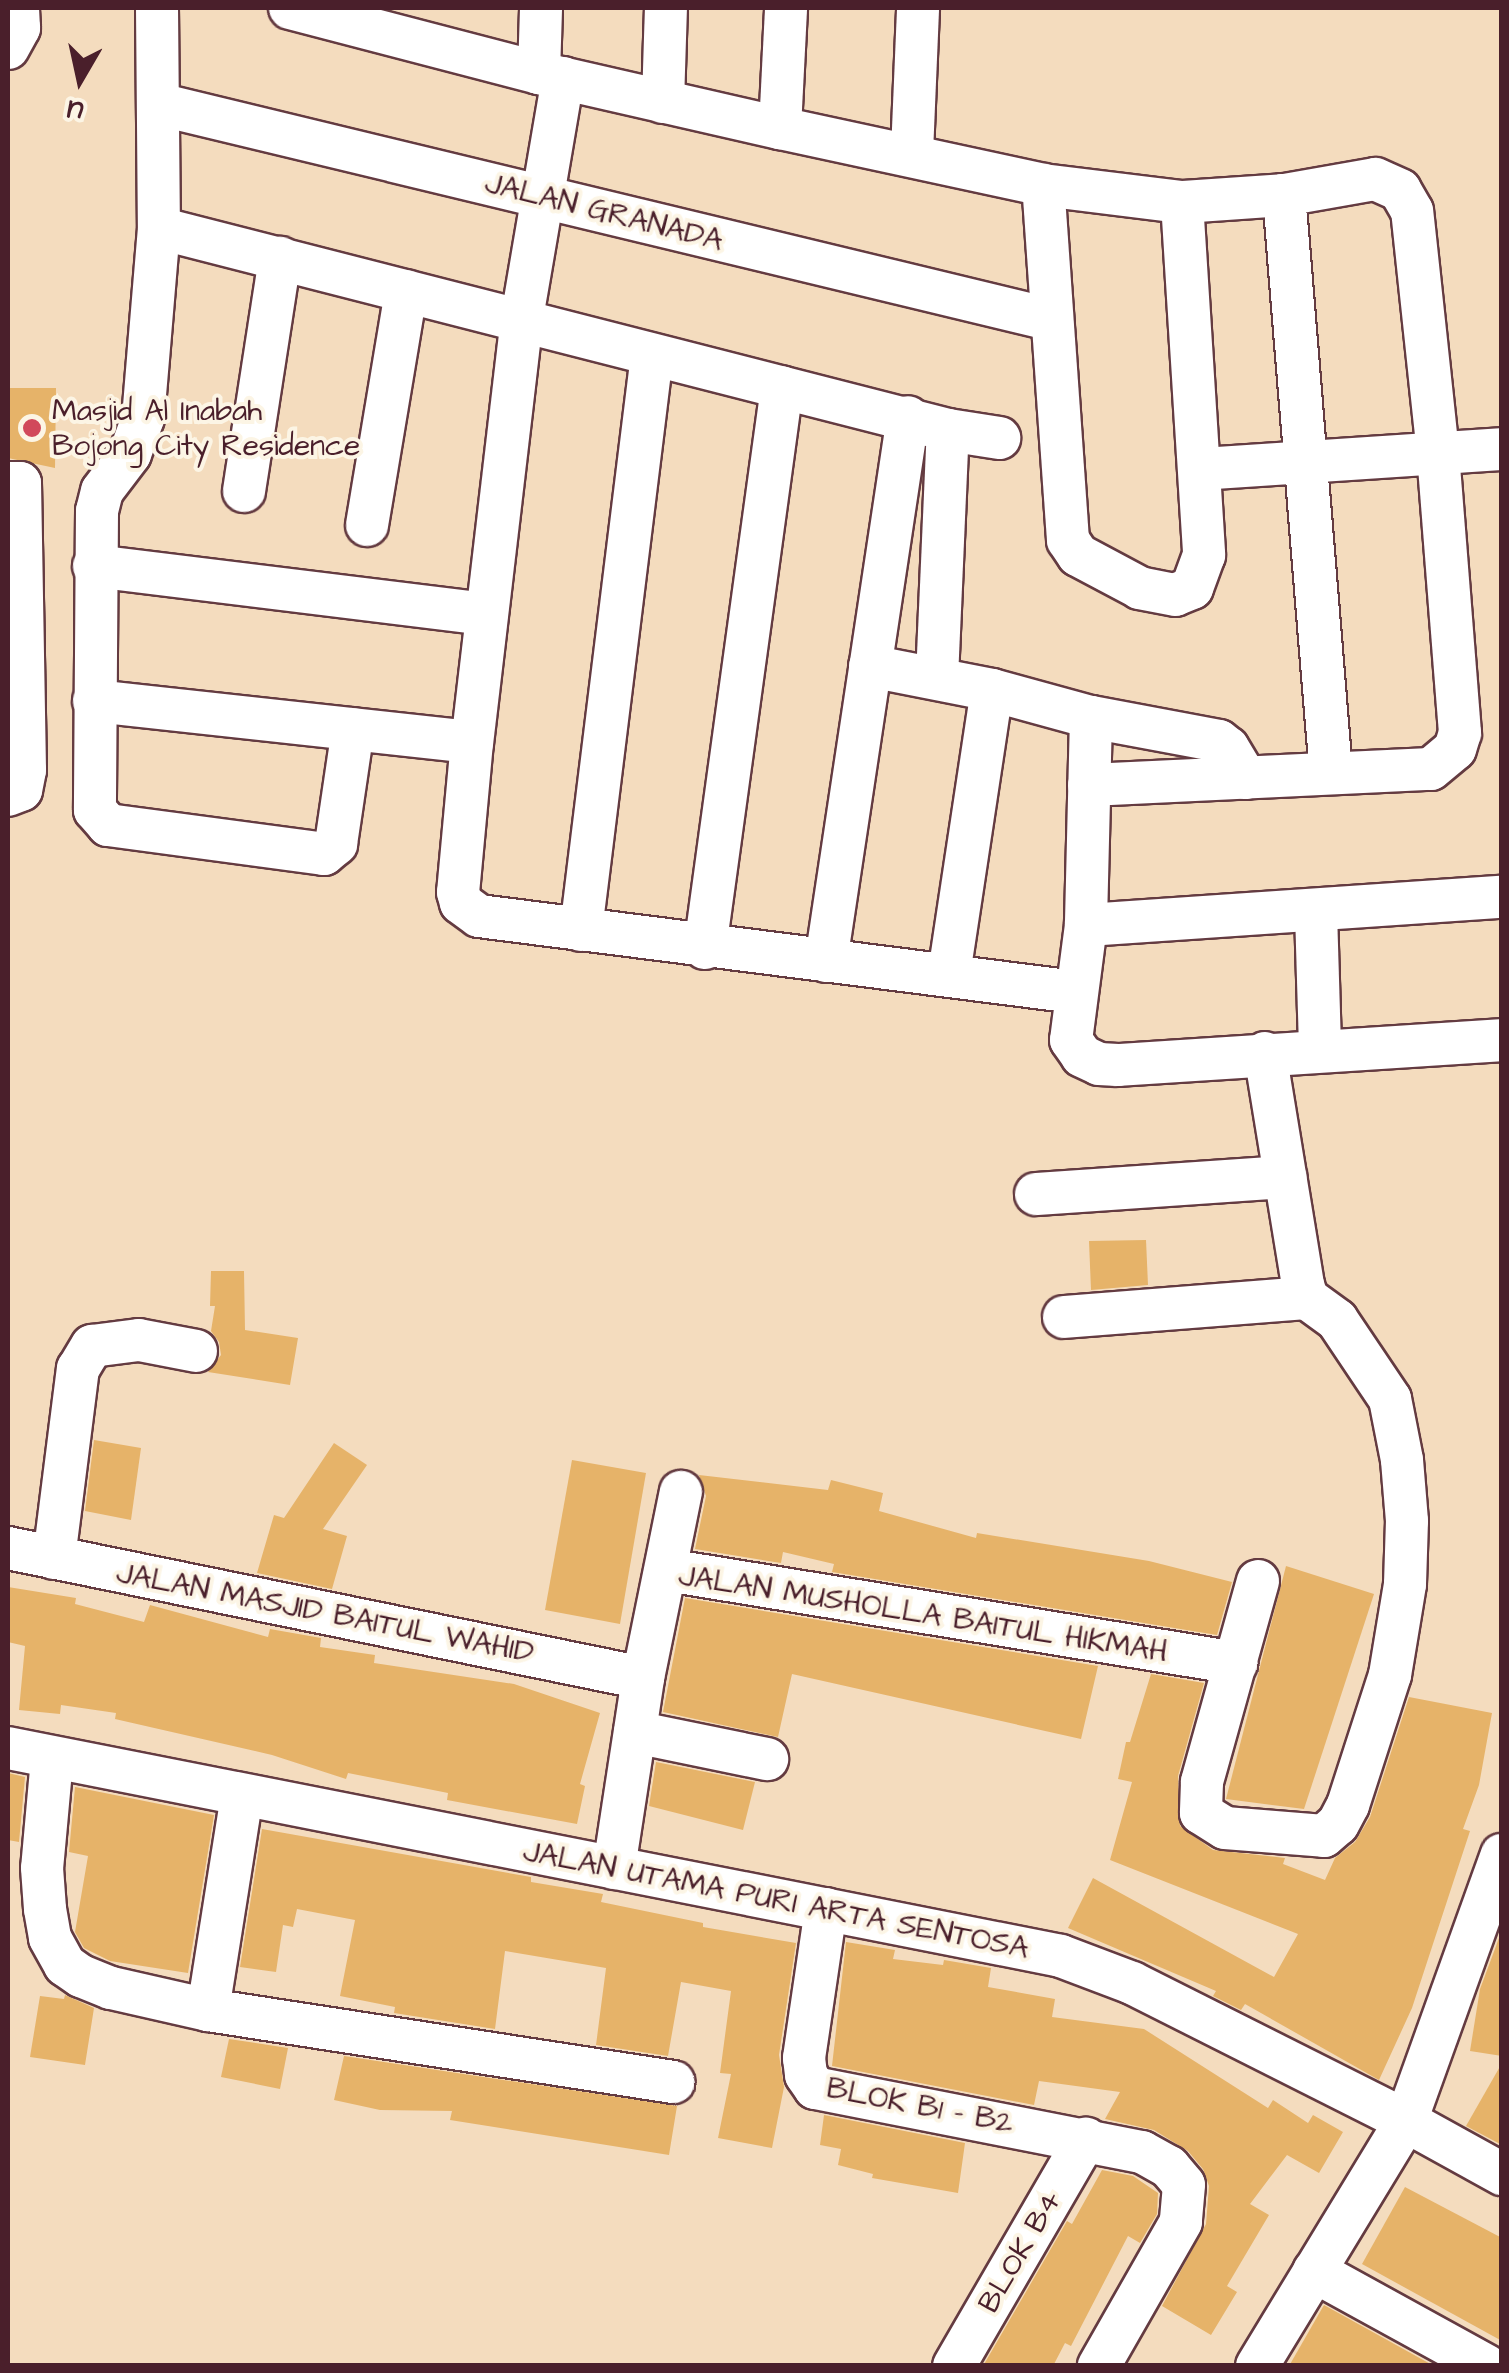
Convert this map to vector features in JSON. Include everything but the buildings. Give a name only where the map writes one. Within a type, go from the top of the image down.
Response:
[{"type":"street","points":[[8,48],[19,28],[18,8]]},
{"type":"street","points":[[157,8],[159,228],[143,418],[130,454],[102,491],[94,566],[98,819],[108,825],[324,854],[336,844],[352,729]]},
{"type":"street","points":[[290,8],[413,24],[551,76],[1043,185],[1182,202],[1284,195],[1375,180],[1392,184],[1408,200],[1438,453],[1460,733],[1455,749],[1431,769],[1089,786]]},
{"type":"street","points":[[541,8],[551,76],[542,197],[522,318],[486,614],[458,892],[461,903],[480,916],[706,948],[1075,992]]},
{"type":"street","points":[[663,102],[666,8]]},
{"type":"street","points":[[780,128],[786,8]]},
{"type":"street","points":[[912,153],[918,8]]},
{"type":"street","name":"JALAN GRANADA","points":[[158,104],[1049,319]]},
{"type":"street","points":[[1043,185],[1049,319],[1068,540],[1078,555],[1157,594],[1175,595],[1192,588],[1204,555],[1182,202]]},
{"type":"street","points":[[1284,195],[1331,773]]},
{"type":"street","points":[[159,228],[522,318],[652,355],[999,438]]},
{"type":"street","points":[[244,491],[280,258]]},
{"type":"street","points":[[367,526],[406,291]]},
{"type":"street","points":[[581,930],[652,355]]},
{"type":"street","points":[[706,948],[782,386]]},
{"type":"street","points":[[826,961],[870,666],[928,424]]},
{"type":"street","points":[[928,424],[938,678]]},
{"type":"street","points":[[1201,470],[1502,450]]},
{"type":"street","points":[[8,483],[20,483],[16,647],[25,770],[21,790],[8,795]]},
{"type":"street","points":[[94,566],[486,614]]},
{"type":"street","points":[[870,666],[992,690],[1091,718],[1219,741],[1246,778]]},
{"type":"street","points":[[949,974],[992,690]]},
{"type":"street","points":[[94,701],[472,742]]},
{"type":"street","points":[[1091,718],[1086,925],[1071,1040],[1082,1056],[1099,1064],[1502,1040]]},
{"type":"street","points":[[1086,925],[1316,912],[1502,896]]},
{"type":"street","points":[[1316,912],[1320,1050]]},
{"type":"street","points":[[1265,1053],[1307,1298]]},
{"type":"street","points":[[1036,1194],[1285,1177]]},
{"type":"street","points":[[1064,1317],[1307,1298],[1338,1320],[1390,1399],[1407,1521],[1405,1584],[1390,1675],[1348,1805],[1338,1824],[1324,1836],[1225,1828],[1201,1813],[1202,1782],[1258,1580]]},
{"type":"street","points":[[54,1558],[78,1369],[92,1346],[139,1340],[196,1351]]},
{"type":"street","points":[[667,1570],[681,1492]]},
{"type":"street","name":"JALAN MASJID BAITUL WAHID","points":[[8,1548],[643,1678]]},
{"type":"street","name":"JALAN MUSHOLLA BAITUL HIKMAH","points":[[614,1868],[643,1678],[667,1570],[1236,1663]]},
{"type":"street","points":[[635,1732],[767,1759]]},
{"type":"street","name":"JALAN UTAMA PURI ARTA SENTOSA","points":[[8,1748],[1020,1946],[1097,1968],[1406,2121],[1502,2174]]},
{"type":"street","points":[[52,1759],[42,1868],[50,1938],[65,1965],[110,1988],[208,2010],[672,2082]]},
{"type":"street","points":[[208,2010],[242,1796]]},
{"type":"street","points":[[1258,2366],[1406,2121],[1502,1855]]},
{"type":"street","name":"BLOK B1 - B2","points":[[826,1909],[804,2058],[806,2075],[815,2088],[1086,2138]]},
{"type":"street","points":[[1086,2138],[1155,2158],[1178,2177],[1185,2196],[1181,2222],[1100,2366]]},
{"type":"street","name":"BLOK B4","points":[[954,2366],[1086,2138]]},
{"type":"street","points":[[1314,2271],[1488,2366]]},
{"type":"place","name":"Masjid Al Inabah Bojong City Residence","points":[[32,428]]}]
